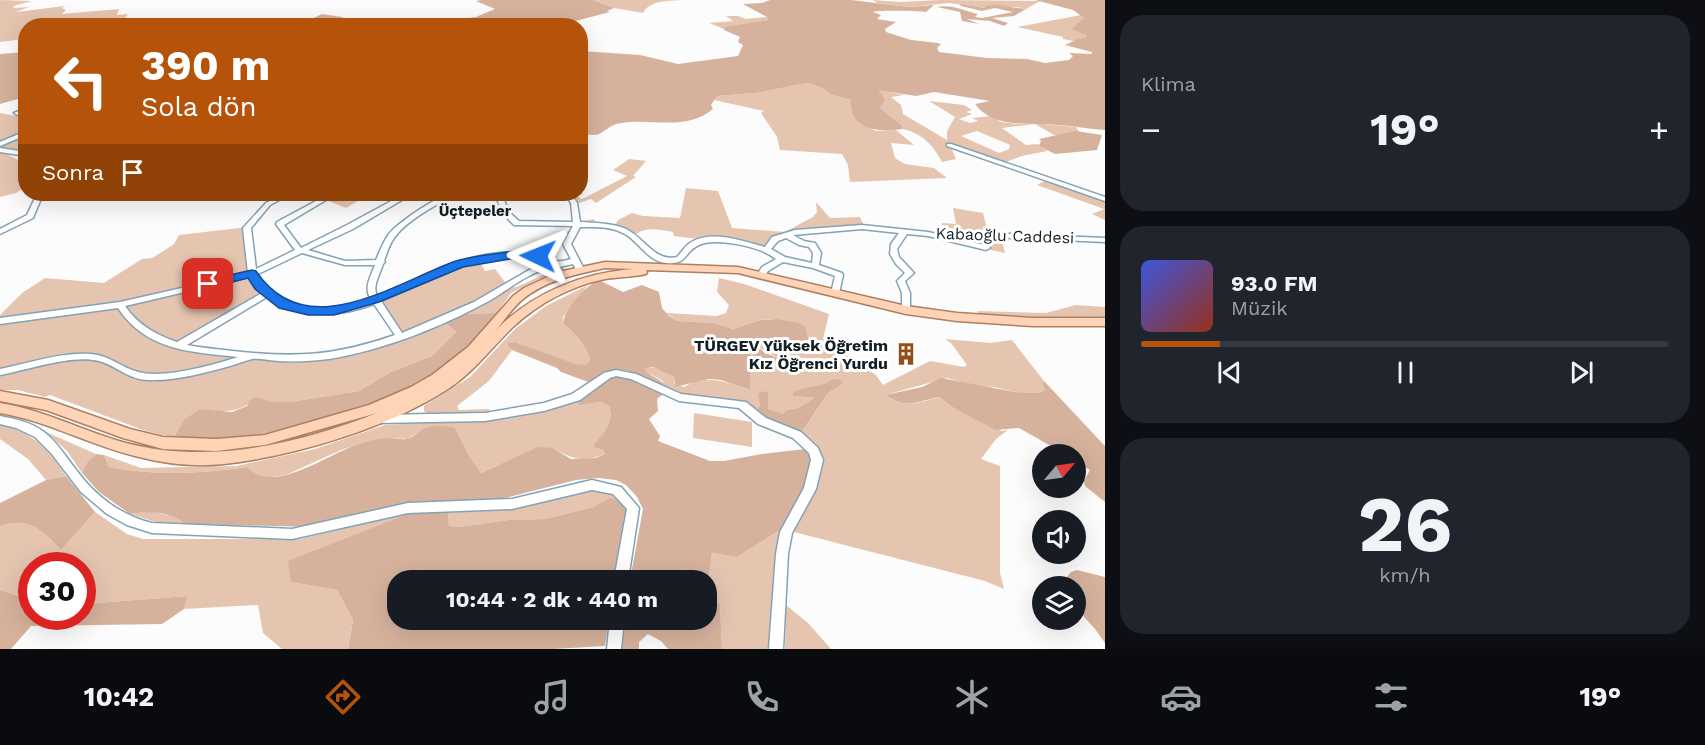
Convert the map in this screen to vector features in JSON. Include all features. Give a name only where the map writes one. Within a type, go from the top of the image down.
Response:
[{"type":"main road","points":[[0,396],[48,405],[128,434],[163,442],[216,445],[265,440],[373,409],[421,387],[472,350],[517,298],[569,267],[666,264],[724,269],[761,275],[906,310],[1008,321],[1105,321]]},
{"type":"main road","points":[[569,267],[564,279],[581,283]]},
{"type":"main road","points":[[0,408],[30,413],[128,449],[169,457],[224,458],[278,449],[371,420],[412,403],[444,386],[471,366],[508,325],[549,295],[607,275],[635,272],[709,272],[734,275],[923,320],[1008,329],[1105,330]]},
{"type":"street","points":[[0,144],[18,136]]},
{"type":"street","points":[[949,145],[1105,199]]},
{"type":"street","points":[[0,150],[18,153]]},
{"type":"street","points":[[0,232],[30,216],[37,201]]},
{"type":"street","points":[[274,201],[268,204],[247,228],[252,274],[259,286],[284,305],[308,311],[334,311],[374,300],[460,264],[516,254],[538,256],[569,267]]},
{"type":"street","points":[[321,201],[280,225],[299,250],[345,263],[381,262]]},
{"type":"street","points":[[0,321],[120,305],[252,274],[350,227],[396,201]]},
{"type":"street","points":[[399,335],[374,300],[371,287],[391,237],[405,224],[440,201]]},
{"type":"street","points":[[501,201],[505,212],[517,223],[603,225],[622,230],[635,238],[653,257],[666,264],[680,259],[691,245],[709,239],[767,250],[782,259],[815,266],[839,275],[835,293]]},
{"type":"street","points":[[569,267],[567,240],[578,225],[573,201]]},
{"type":"street","points":[[767,250],[775,238],[787,235],[808,230],[862,227],[937,235],[986,248]]},
{"type":"street","points":[[905,231],[894,244],[893,251],[897,262],[910,273],[901,281],[906,293],[906,310]]},
{"type":"street","name":"Kabaoğlu Caddesi","points":[[905,231],[1105,240]]},
{"type":"street","points":[[787,235],[802,243],[812,245],[817,253],[815,266]]},
{"type":"street","points":[[761,275],[765,269],[782,259]]},
{"type":"street","points":[[120,305],[132,321],[149,334],[178,346],[254,356],[289,358],[324,356],[399,335],[477,304],[539,268],[569,267]]},
{"type":"street","points":[[178,346],[268,294]]},
{"type":"street","points":[[0,372],[61,359],[93,357],[114,363],[135,375],[154,376],[227,365],[254,356]]},
{"type":"street","points":[[371,420],[485,417],[544,407],[576,398],[607,375],[616,373],[633,376],[679,398],[742,405],[762,421],[797,435],[814,451],[817,460],[810,489],[786,532],[782,554],[776,649]]},
{"type":"street","points":[[412,403],[420,414],[428,418]]},
{"type":"street","points":[[0,420],[20,425],[39,434],[57,450],[89,493],[107,508],[134,524],[152,528],[292,534],[408,508],[512,504],[581,486],[609,487],[623,494],[633,508],[623,570]]},
{"type":"street","points":[[614,649],[616,630]]},
{"type":"shaded area","points":[[0,0],[32,1],[14,6],[13,8],[29,7],[16,12],[65,6],[62,8],[66,10],[62,14],[119,9],[117,15],[128,14],[125,18],[18,18],[18,40],[0,42]]},
{"type":"shaded area","points":[[593,0],[682,0],[655,3],[643,13],[614,8]]},
{"type":"shaded area","points":[[593,0],[614,8],[607,11],[610,12],[587,18],[468,18],[495,9],[476,1]]},
{"type":"shaded area","points":[[770,0],[851,0],[909,7],[934,5],[926,12],[873,12],[881,15],[877,19],[896,22],[885,29],[886,32],[911,40],[941,44],[937,48],[939,52],[987,58],[1027,59],[1045,63],[1069,60],[1073,56],[1069,53],[1092,54],[1092,52],[1065,45],[1086,38],[1086,35],[1072,29],[1084,18],[1073,10],[1035,0],[1105,0],[1105,130],[1064,125],[1014,123],[992,118],[975,104],[990,101],[934,92],[916,96],[878,90],[885,99],[880,108],[903,126],[902,129],[875,129],[867,127],[855,118],[851,100],[830,94],[808,83],[756,93],[717,96],[711,105],[713,109],[690,120],[629,122],[616,124],[597,135],[588,135],[588,51],[640,55],[678,64],[738,56],[743,45],[738,42],[740,37],[724,30],[725,27],[768,20],[767,17],[743,4]]},
{"type":"shaded area","points":[[873,0],[900,2],[1040,1],[1026,9],[986,8],[949,3],[909,7],[877,3]]},
{"type":"shaded area","points":[[959,4],[985,8],[997,5],[1026,9],[1014,16],[992,18],[1008,23],[1004,26],[990,21],[967,19],[979,24],[962,21],[960,12],[937,7],[958,8],[978,14],[975,17],[982,18],[1013,12],[995,8],[982,11]]},
{"type":"shaded area","points":[[322,14],[344,18],[314,18]]},
{"type":"shaded area","points":[[1081,15],[1084,18],[1086,39],[1073,41],[1017,27]]},
{"type":"shaded area","points":[[726,16],[746,19],[767,17],[768,20],[724,29],[709,23],[733,21]]},
{"type":"shaded area","points":[[18,53],[18,99],[0,104],[0,54]]},
{"type":"shaded area","points":[[808,83],[830,94],[851,100],[859,123],[876,131],[896,130],[914,145],[891,143],[895,158],[905,164],[934,168],[947,178],[850,182],[848,165],[842,154],[780,150],[777,137],[761,113],[764,111],[714,100],[717,96],[756,93]]},
{"type":"shaded area","points":[[877,89],[904,95],[891,97],[901,105],[903,114],[947,140],[947,131],[955,117],[929,101],[964,105],[972,110],[966,112],[972,114],[959,119],[970,123],[978,121],[972,118],[991,116],[1001,122],[1035,124],[1002,128],[1026,145],[1038,144],[1047,151],[1003,163],[949,143],[956,159],[942,162],[926,141],[915,133],[902,129],[903,126],[880,108],[882,103]],"holes":[[[977,131],[1010,145],[1009,149],[999,153],[961,136]]]},
{"type":"shaded area","points":[[0,113],[18,116],[18,153],[8,155],[18,160],[18,192],[0,197]]},
{"type":"shaded area","points":[[1035,124],[1076,127],[1079,132],[1056,136]]},
{"type":"shaded area","points":[[1076,131],[1102,135],[1097,150],[1055,154],[1039,146],[1041,141],[1039,139]]},
{"type":"shaded area","points":[[629,159],[646,161],[633,176],[636,177],[596,203],[591,199],[588,200],[588,196],[627,176],[613,170]]},
{"type":"shaded area","points":[[1046,180],[1105,200],[1105,220],[1092,214],[1104,209],[1037,185]]},
{"type":"shaded area","points":[[686,188],[718,191],[732,228],[785,232],[813,217],[817,212],[816,202],[830,218],[860,217],[864,226],[800,231],[763,247],[674,236],[673,232],[658,230],[644,230],[635,235],[607,224],[582,223],[582,221],[594,219],[596,222],[616,224],[618,220],[632,213],[643,216],[680,218]]},
{"type":"shaded area","points":[[328,201],[358,201],[346,208]]},
{"type":"shaded area","points":[[953,208],[983,213],[987,229],[999,231],[1005,253],[991,250],[991,243],[969,237],[967,241],[945,236],[942,223],[956,224]]},
{"type":"shaded area","points":[[248,227],[252,274],[268,293],[179,346],[254,356],[324,356],[399,336],[376,302],[461,266],[480,262],[485,271],[495,269],[508,286],[505,288],[517,287],[551,271],[549,268],[552,268],[554,272],[511,293],[497,313],[456,314],[442,320],[456,332],[432,356],[391,372],[359,391],[290,402],[272,402],[256,398],[243,407],[230,411],[200,409],[174,438],[143,430],[50,395],[45,397],[18,390],[0,390],[0,315],[22,293],[45,278],[104,283],[142,259],[152,258],[165,250],[174,244],[179,235]]},
{"type":"shaded area","points":[[719,278],[744,284],[829,314],[823,339],[876,375],[883,385],[930,361],[964,367],[967,365],[951,343],[945,339],[990,343],[1012,340],[1044,381],[1042,383],[1045,390],[1037,393],[1015,392],[976,386],[947,378],[885,395],[906,404],[939,397],[955,409],[1002,431],[1008,430],[996,439],[981,459],[1000,466],[1000,573],[1004,589],[985,581],[794,532],[814,493],[821,467],[820,455],[813,443],[800,432],[828,393],[842,383],[840,379],[793,393],[794,396],[816,398],[798,408],[786,410],[783,415],[768,409],[767,401],[760,398],[760,405],[756,411],[680,395],[664,387],[663,381],[645,371],[643,367],[664,371],[676,377],[674,384],[684,387],[708,380],[725,382],[749,390],[750,354],[789,369],[782,361],[754,343],[760,341],[777,352],[775,319],[760,320],[733,329],[714,323],[677,321],[666,313],[717,316],[726,313],[729,305],[717,292]]},
{"type":"shaded area","points":[[599,280],[623,292],[642,285],[659,292],[662,308],[677,321],[714,323],[733,329],[760,320],[776,319],[799,323],[805,327],[808,338],[805,349],[785,353],[760,341],[754,343],[764,352],[792,365],[789,370],[750,354],[750,390],[721,380],[709,379],[675,387],[675,377],[653,367],[644,368],[667,387],[623,370],[604,375],[591,383],[512,350],[507,345],[515,342],[575,364],[586,365],[590,360],[586,349],[576,335],[563,324],[576,298]]},
{"type":"shaded area","points":[[588,285],[563,317],[563,324],[576,335],[586,349],[590,360],[586,365],[575,365],[515,342],[508,343],[507,345],[512,350],[489,381],[457,406],[459,410],[489,409],[490,412],[434,415],[424,411],[424,406],[470,377],[515,329],[546,306]]},
{"type":"shaded area","points":[[1076,305],[1105,307],[1105,319],[1000,318],[980,315],[977,311],[1046,313]]},
{"type":"shaded area","points":[[497,313],[465,351],[453,361],[392,397],[357,411],[283,431],[209,439],[174,438],[184,420],[200,409],[232,412],[247,406],[250,400],[256,397],[272,402],[290,402],[359,391],[391,372],[432,356],[456,332],[442,320],[456,314]]},
{"type":"shaded area","points":[[619,375],[639,381],[663,394],[657,399],[658,411],[649,419],[660,436],[658,441],[710,461],[805,449],[810,451],[813,457],[802,496],[780,530],[737,557],[712,553],[710,570],[632,570],[643,509],[637,497],[626,485],[616,480],[598,478],[576,480],[501,499],[400,504],[315,527],[185,524],[159,513],[130,514],[99,492],[82,473],[87,462],[96,454],[104,455],[109,467],[126,470],[178,473],[247,467],[258,475],[272,477],[287,475],[303,469],[362,443],[386,438],[407,439],[427,427],[435,426],[455,428],[481,473],[538,447],[553,448],[571,459],[596,458],[605,454],[603,450],[593,447],[609,423],[609,406],[600,402],[578,405],[579,400],[613,376]]},
{"type":"shaded area","points":[[941,378],[1015,392],[1037,393],[1045,390],[1042,383],[1044,381],[1105,446],[1105,502],[1086,487],[1086,477],[1090,470],[1086,467],[1086,444],[1047,444],[1019,428],[996,430],[955,409],[939,397],[906,404],[885,395],[922,387]]},
{"type":"shaded area","points":[[834,379],[840,379],[843,383],[828,393],[800,432],[769,420],[756,411],[760,405],[758,394],[762,391],[768,393],[768,409],[783,414],[786,410],[798,408],[815,398],[793,396],[793,393],[822,385]]},
{"type":"shaded area","points":[[579,400],[578,404],[600,402],[609,406],[609,423],[594,447],[603,450],[605,454],[584,459],[566,455],[553,448],[498,465],[481,473],[455,428],[424,429],[408,439],[387,438],[362,443],[286,475],[264,478],[252,473],[247,467],[178,473],[126,470],[109,467],[104,455],[141,468],[236,466],[315,449],[385,425],[479,420]]},
{"type":"shaded area","points":[[694,413],[752,422],[752,447],[693,438]]},
{"type":"shaded area","points":[[0,424],[23,433],[39,443],[52,456],[66,476],[46,480],[28,459],[0,439]]},
{"type":"shaded area","points":[[46,432],[96,454],[87,462],[82,473],[67,451]]},
{"type":"shaded area","points":[[66,476],[95,512],[61,550],[41,531],[27,524],[0,526],[0,503],[46,480]]},
{"type":"shaded area","points":[[594,488],[619,497],[627,511],[618,501],[611,499],[593,507],[545,519],[449,526],[448,511]]},
{"type":"shaded area","points":[[611,498],[618,501],[627,511],[617,570],[387,570],[387,630],[607,630],[605,646],[553,649],[348,649],[353,620],[337,590],[291,582],[288,561],[413,512],[448,511],[449,526],[459,527],[508,520],[545,519],[593,507]]},
{"type":"shaded area","points":[[149,511],[175,516],[185,524],[159,523],[130,514]]},
{"type":"shaded area","points":[[95,512],[127,534],[143,539],[300,539],[413,512],[291,582],[337,590],[353,620],[348,649],[282,649],[263,633],[258,605],[184,609],[188,596],[96,603],[96,552],[18,552],[18,596],[0,590],[0,526],[27,524],[41,531],[61,550]]},
{"type":"shaded area","points":[[780,530],[769,649],[722,649],[720,604],[717,602],[717,570],[710,570],[712,553],[737,557]]},
{"type":"shaded area","points":[[1077,570],[1105,577],[1105,643],[1086,619],[1086,576],[1068,576]]},
{"type":"shaded area","points":[[0,590],[18,596],[18,630],[28,630],[11,649],[0,649]]},
{"type":"shaded area","points":[[188,596],[184,609],[162,624],[96,625],[96,603]]},
{"type":"shaded area","points":[[717,602],[720,604],[722,649],[668,649],[661,641],[648,634],[639,642],[639,649],[621,649],[624,630],[717,630]]},
{"type":"shaded area","points":[[786,605],[808,623],[831,649],[785,649]]},
{"type":"place","name":"TÜRGEV Yüksek Öğretim Kız Öğrenci Yurdu","points":[[906,354]]},
{"type":"district","name":"Üçtepeler","points":[[475,211]]},
{"type":"route","points":[[208,284],[252,274],[259,286],[284,305],[308,311],[334,311],[374,300],[460,264],[516,254],[538,256]]}]
